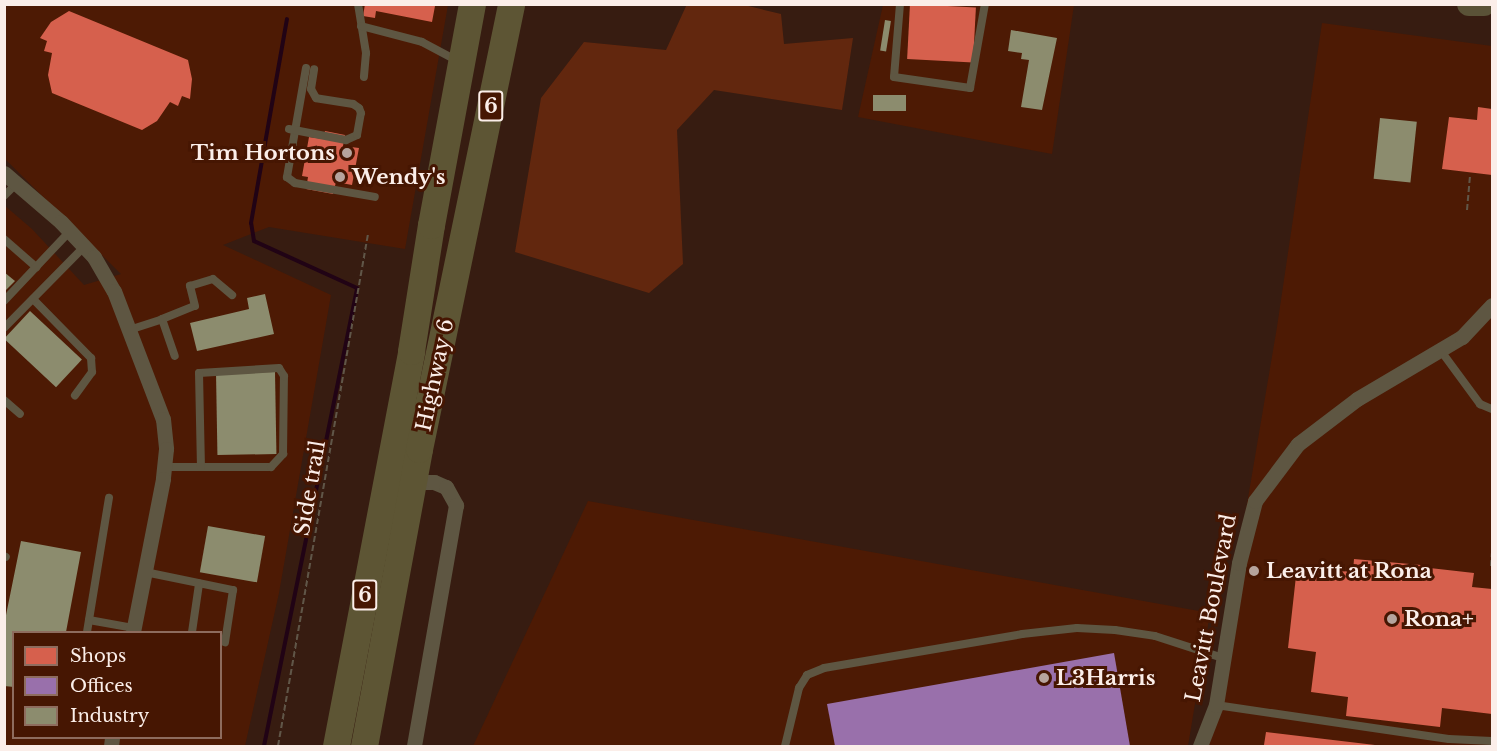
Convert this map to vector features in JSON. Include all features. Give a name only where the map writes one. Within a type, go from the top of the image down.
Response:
[{"type":"highway","name":"Highway 6","points":[[336,747],[472,4]]},
{"type":"highway","name":"Highway 6","points":[[364,747],[419,449],[511,5]]},
{"type":"street","points":[[4,173],[69,231],[94,257],[114,291],[163,419],[165,466],[134,630]]},
{"type":"street","name":"Leavitt Boulevard","points":[[1200,747],[1215,705],[1239,563],[1255,501],[1298,444],[1356,399],[1462,337],[1492,305]]},
{"type":"street","points":[[393,443],[419,449]]},
{"type":"street","points":[[413,482],[434,482],[446,487],[456,505],[414,747]]},
{"type":"lane","points":[[358,4],[366,53],[363,76]]},
{"type":"lane","points":[[900,4],[894,77],[970,88],[985,4]]},
{"type":"lane","points":[[361,26],[422,42],[461,63]]},
{"type":"lane","points":[[292,130],[346,140],[357,135],[361,113],[359,108],[353,104],[316,98],[311,89],[310,68],[292,130],[287,169],[290,180],[375,197]]},
{"type":"lane","points":[[4,196],[17,183]]},
{"type":"lane","points":[[4,301],[69,231]]},
{"type":"lane","points":[[4,239],[36,267]]},
{"type":"lane","points":[[4,328],[84,247]]},
{"type":"lane","points":[[129,330],[195,306],[190,286],[213,279],[232,295]]},
{"type":"lane","points":[[33,299],[91,358],[92,372],[75,395]]},
{"type":"lane","points":[[162,319],[175,356]]},
{"type":"lane","points":[[1441,351],[1479,404],[1492,409]]},
{"type":"lane","points":[[165,466],[201,466],[271,466],[283,454],[284,376],[279,369],[199,373],[201,466]]},
{"type":"lane","points":[[4,400],[20,414]]},
{"type":"lane","points":[[87,631],[109,498]]},
{"type":"lane","points":[[145,572],[233,590],[225,642]]},
{"type":"lane","points":[[192,631],[200,584]]},
{"type":"lane","points":[[89,620],[134,630]]},
{"type":"lane","points":[[785,747],[799,688],[807,675],[824,668],[1022,634],[1077,628],[1115,630],[1155,636],[1223,658]]},
{"type":"lane","points":[[1215,705],[1449,739],[1492,741]]},
{"type":"path","points":[[1467,210],[1470,174]]},
{"type":"path","name":"Side trail","points":[[278,747],[368,234]]},
{"type":"path","points":[[1491,566],[1492,553]]},
{"type":"shaded area","points":[[687,4],[744,5],[781,14],[784,44],[853,38],[842,110],[714,90],[677,130],[683,264],[649,293],[515,252],[541,98],[584,42],[666,50]]},
{"type":"shaded area","points":[[5,5],[448,5],[405,249],[269,227],[223,245],[331,295],[279,593],[245,746],[5,746],[4,205],[32,229],[84,285],[121,274],[5,159]]},
{"type":"shaded area","points":[[883,5],[1074,5],[1052,154],[858,117]]},
{"type":"shaded area","points":[[1322,23],[1492,46],[1492,746],[1206,746],[1277,327]]},
{"type":"shaded area","points":[[588,501],[1210,613],[1188,746],[473,746]]},
{"type":"building: Shops","points":[[365,4],[429,4],[435,6],[432,22],[376,11],[375,18],[363,16]]},
{"type":"building: Shops","points":[[910,4],[976,7],[973,62],[907,59]]},
{"type":"building: Shops","points":[[69,11],[188,60],[192,79],[190,99],[182,96],[178,106],[170,102],[157,121],[142,130],[52,93],[48,75],[52,53],[44,51],[47,41],[40,38],[51,22]]},
{"type":"building: Shops","points":[[1478,107],[1492,109],[1492,175],[1442,169],[1449,117],[1477,120]]},
{"type":"building: Shops","points":[[325,131],[345,135],[343,146],[359,148],[352,185],[336,182],[333,194],[306,189],[308,177],[302,176],[309,137],[323,139]]},
{"type":"building: Shops","name":"Rona+","points":[[1354,559],[1421,565],[1421,567],[1474,573],[1472,587],[1492,589],[1492,714],[1442,708],[1440,727],[1346,716],[1348,697],[1311,692],[1316,652],[1288,648],[1297,567],[1353,572]]},
{"type":"building: Shops","points":[[1266,732],[1375,745],[1375,746],[1264,745]]},
{"type":"building: Offices","name":"L3Harris","points":[[1114,653],[1130,746],[835,746],[827,704]]},
{"type":"building: Industry","points":[[885,20],[891,21],[886,52],[880,51]]},
{"type":"building: Industry","points":[[1011,30],[1057,38],[1042,110],[1021,107],[1029,60],[1021,59],[1022,53],[1008,51]]},
{"type":"building: Industry","points":[[873,95],[906,95],[906,111],[873,111]]},
{"type":"building: Industry","points":[[1380,118],[1417,122],[1410,183],[1374,179]]},
{"type":"building: Industry","points":[[4,272],[15,281],[4,292]]},
{"type":"building: Industry","points":[[265,294],[274,334],[197,351],[190,323],[249,309],[247,298]]},
{"type":"building: Industry","points":[[30,311],[82,359],[56,387],[4,339]]},
{"type":"building: Industry","points":[[275,372],[276,454],[217,455],[216,373]]},
{"type":"building: Industry","points":[[208,526],[265,536],[257,582],[200,572]]},
{"type":"building: Industry","points":[[21,541],[81,552],[66,631],[12,631],[12,687],[4,686],[4,625]]},
{"type":"waterway","points":[[264,746],[357,288],[254,241],[251,223],[287,19]]},
{"type":"place","name":"Tim Hortons","points":[[347,153]]},
{"type":"place","name":"Wendy's","points":[[340,177]]},
{"type":"place","name":"Leavitt at Rona","points":[[1254,571]]},
{"type":"place","name":"Rona+","points":[[1392,619]]},
{"type":"place","name":"L3Harris","points":[[1044,678]]}]
